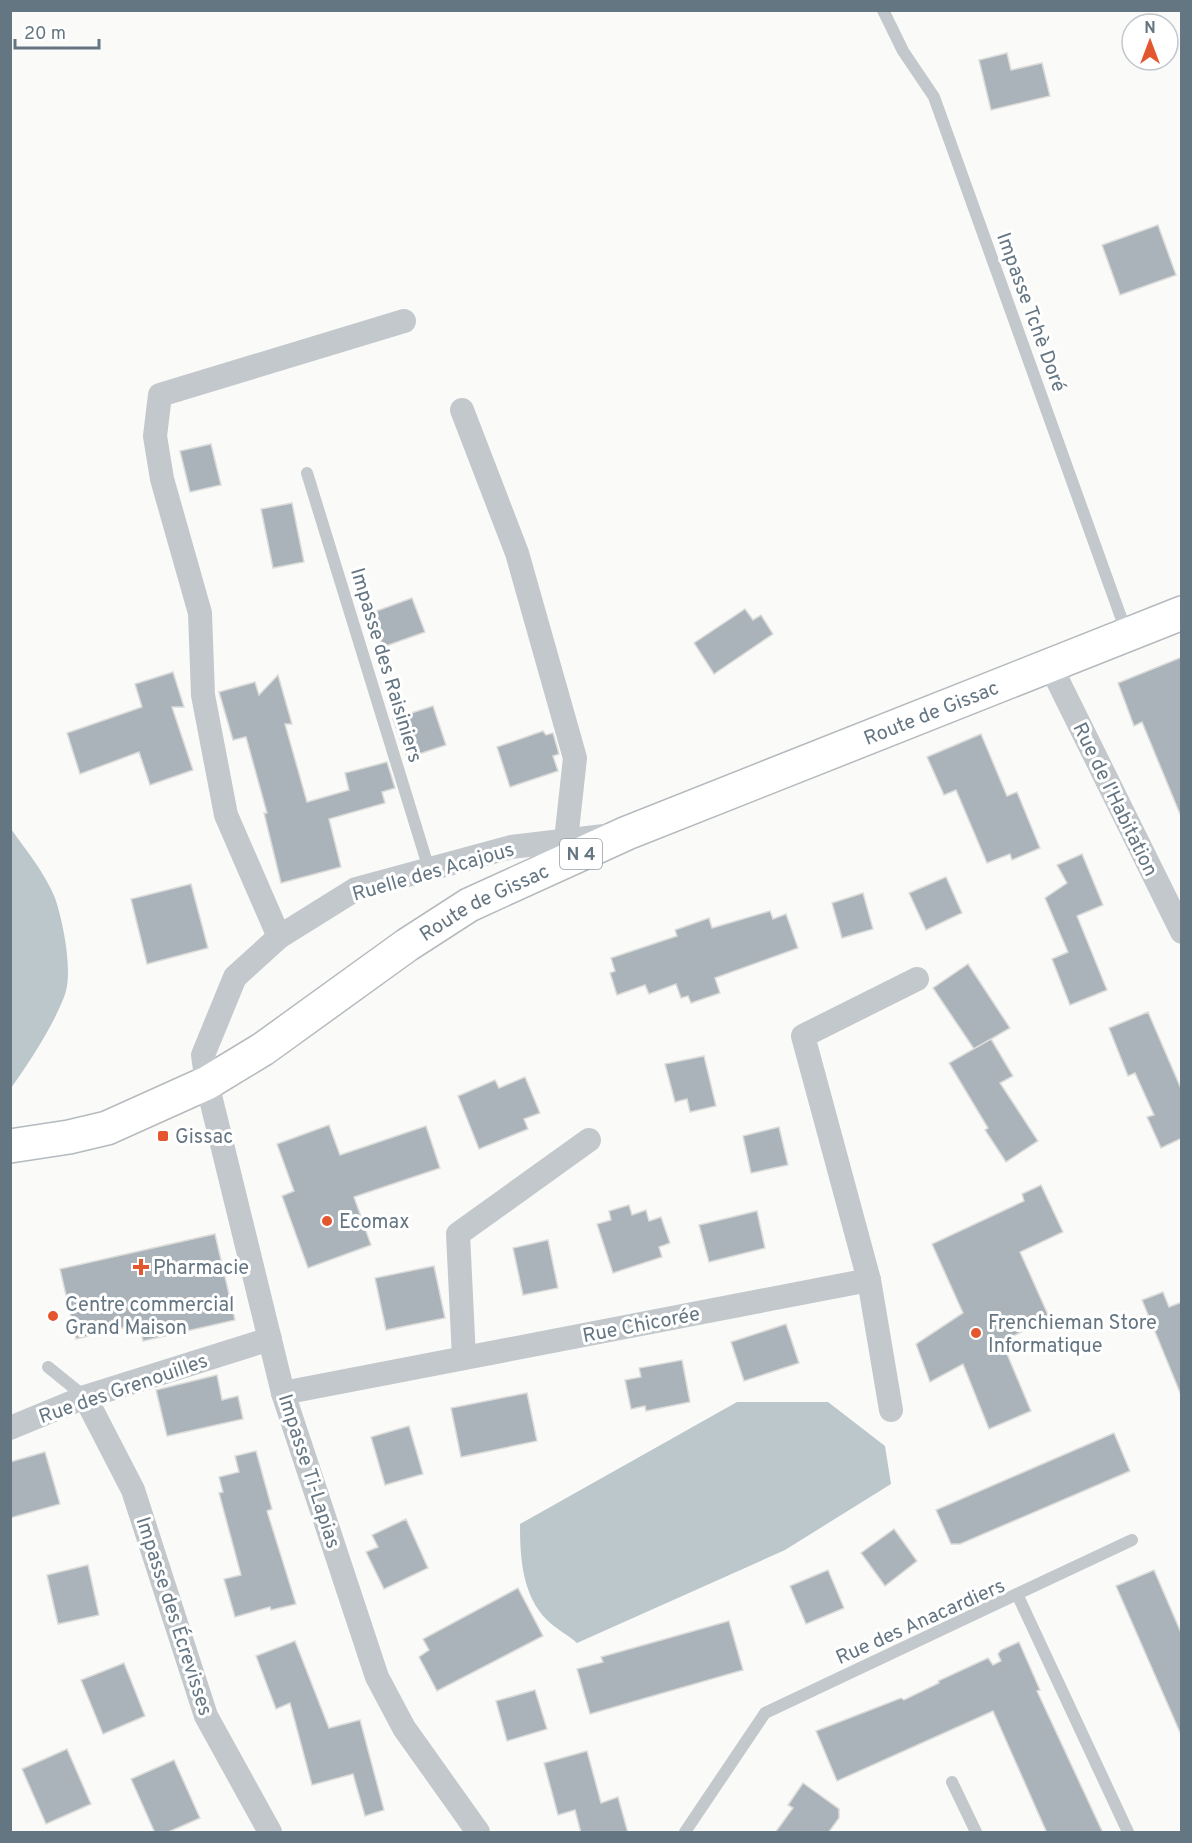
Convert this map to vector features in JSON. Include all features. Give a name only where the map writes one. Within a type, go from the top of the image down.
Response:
[{"type":"main road","name":"Route de Gissac","points":[[10,1146],[69,1137],[107,1128],[207,1083],[263,1049],[406,945],[469,905],[627,833],[1182,613]]},
{"type":"street","points":[[279,937],[226,815],[203,695],[200,613],[162,479],[155,436],[160,395],[404,321]]},
{"type":"street","points":[[462,410],[516,553],[575,758],[566,840]]},
{"type":"street","name":"Rue de l'Habitation","points":[[1050,665],[1182,932]]},
{"type":"street","name":"Ruelle des Acajous","points":[[207,1083],[203,1055],[235,977],[279,937],[356,889],[511,847],[627,833]]},
{"type":"street","points":[[891,1410],[868,1280],[802,1036],[917,979]]},
{"type":"street","name":"Impasse Ti-Lapias","points":[[207,1083],[284,1393],[377,1677],[404,1728],[478,1833]]},
{"type":"street","points":[[464,1358],[458,1234],[589,1140]]},
{"type":"street","name":"Rue Chicorée","points":[[284,1393],[868,1280]]},
{"type":"street","name":"Rue des Grenouilles","points":[[10,1428],[86,1397],[270,1339]]},
{"type":"street","name":"Impasse des Écrevisses","points":[[86,1397],[133,1490],[206,1716],[270,1833]]},
{"type":"lane","name":"Impasse Tchè Doré","points":[[883,10],[903,51],[934,97],[1127,635]]},
{"type":"lane","name":"Impasse des Raisiniers","points":[[307,473],[429,869]]},
{"type":"lane","points":[[48,1367],[86,1397]]},
{"type":"lane","points":[[1017,1594],[1132,1540]]},
{"type":"lane","name":"Rue des Anacardiers","points":[[686,1833],[765,1713],[1017,1594],[1128,1833]]},
{"type":"lane","points":[[952,1782],[976,1833]]},
{"type":"shaded area","points":[[11,829],[41,871],[55,898],[64,933],[68,975],[64,997],[54,1020],[11,1088]]},
{"type":"shaded area","points":[[737,1402],[828,1402],[885,1446],[891,1484],[785,1550],[577,1643],[551,1623],[532,1599],[524,1575],[520,1524]]},
{"type":"building","points":[[1007,53],[1011,70],[1042,63],[1050,96],[991,110],[979,60]]},
{"type":"building","points":[[1158,225],[1176,275],[1120,295],[1102,245]]},
{"type":"building","points":[[211,444],[221,485],[190,492],[180,451]]},
{"type":"building","points":[[292,503],[304,562],[273,568],[261,509]]},
{"type":"building","points":[[412,598],[425,632],[383,647],[371,613]]},
{"type":"building","points":[[745,609],[753,620],[761,615],[773,634],[714,674],[694,643]]},
{"type":"building","points":[[1182,657],[1182,819],[1142,722],[1134,726],[1118,683]]},
{"type":"building","points":[[173,672],[184,707],[172,707],[193,770],[150,785],[139,752],[80,774],[67,733],[142,707],[135,684]]},
{"type":"building","points":[[278,675],[292,724],[285,724],[307,802],[349,790],[345,773],[387,762],[395,788],[382,792],[385,803],[329,819],[341,867],[281,883],[264,813],[267,813],[246,737],[233,740],[219,692],[255,682],[259,695]]},
{"type":"building","points":[[433,706],[446,745],[407,758],[393,719]]},
{"type":"building","points":[[543,731],[546,735],[553,733],[559,754],[553,756],[558,771],[510,787],[497,747]]},
{"type":"building","points":[[981,734],[1007,796],[1017,792],[1040,848],[1012,860],[1010,854],[987,863],[956,790],[944,795],[927,757]]},
{"type":"building","points":[[1082,854],[1103,905],[1077,916],[1107,990],[1070,1005],[1052,959],[1068,952],[1045,898],[1067,883],[1057,865]]},
{"type":"building","points":[[946,877],[962,913],[926,930],[909,893]]},
{"type":"building","points":[[191,884],[208,948],[147,964],[131,899]]},
{"type":"building","points":[[863,893],[873,929],[842,938],[832,903]]},
{"type":"building","points":[[770,911],[773,919],[786,914],[798,948],[715,978],[720,993],[691,1003],[688,996],[681,998],[676,984],[649,994],[645,985],[617,995],[610,973],[615,971],[611,958],[677,936],[675,930],[709,918],[712,928]]},
{"type":"building","points":[[968,964],[1010,1028],[974,1049],[933,988]]},
{"type":"building","points":[[1148,1012],[1182,1091],[1182,1138],[1161,1148],[1147,1117],[1154,1115],[1135,1073],[1128,1076],[1109,1028]]},
{"type":"building","points":[[991,1039],[1013,1076],[1000,1083],[1038,1141],[1006,1162],[985,1130],[988,1128],[949,1063]]},
{"type":"building","points":[[704,1056],[716,1106],[690,1112],[687,1099],[675,1102],[665,1064]]},
{"type":"building","points":[[525,1077],[540,1113],[524,1119],[528,1129],[479,1149],[458,1096],[495,1080],[499,1088]]},
{"type":"building","name":"Ecomax","points":[[329,1125],[340,1155],[426,1126],[440,1168],[354,1197],[371,1245],[308,1268],[282,1196],[294,1191],[277,1144]]},
{"type":"building","points":[[779,1127],[788,1165],[751,1173],[743,1136]]},
{"type":"building","points":[[1041,1185],[1063,1232],[1020,1252],[1049,1317],[1002,1342],[1031,1411],[989,1429],[963,1364],[930,1382],[916,1344],[963,1313],[932,1244],[1024,1201],[1022,1194]]},
{"type":"building","points":[[629,1205],[632,1215],[646,1210],[649,1221],[661,1217],[670,1243],[659,1247],[662,1257],[613,1273],[597,1224],[611,1220],[609,1211]]},
{"type":"building","points":[[757,1211],[765,1248],[709,1262],[699,1225]]},
{"type":"building","points":[[215,1234],[235,1320],[143,1341],[139,1324],[76,1339],[60,1269]]},
{"type":"building","points":[[548,1240],[558,1288],[523,1295],[513,1248]]},
{"type":"building","points":[[434,1266],[445,1318],[386,1330],[375,1278]]},
{"type":"building","points":[[1163,1292],[1169,1307],[1182,1302],[1181,1395],[1142,1300]]},
{"type":"building","points":[[786,1324],[799,1363],[744,1381],[731,1342]]},
{"type":"building","points":[[682,1360],[690,1402],[646,1411],[645,1406],[631,1409],[625,1380],[641,1377],[639,1368]]},
{"type":"building","points":[[217,1375],[222,1400],[238,1396],[243,1419],[167,1436],[156,1390]]},
{"type":"building","points":[[527,1393],[537,1441],[461,1457],[451,1408]]},
{"type":"building","points":[[409,1426],[423,1474],[385,1485],[371,1437]]},
{"type":"building","points":[[1114,1433],[1130,1471],[960,1544],[951,1544],[936,1510]]},
{"type":"building","points":[[256,1451],[272,1509],[267,1511],[296,1604],[271,1610],[270,1607],[235,1617],[224,1579],[241,1575],[219,1493],[223,1492],[219,1477],[239,1472],[235,1456]]},
{"type":"building","points":[[45,1452],[60,1504],[10,1518],[10,1462]]},
{"type":"building","points":[[406,1519],[428,1568],[384,1589],[366,1552],[378,1547],[372,1535]]},
{"type":"building","points":[[894,1529],[917,1561],[885,1586],[861,1553]]},
{"type":"building","points":[[88,1565],[99,1615],[58,1624],[47,1575]]},
{"type":"building","points":[[828,1570],[844,1608],[806,1624],[790,1586]]},
{"type":"building","points":[[1154,1570],[1182,1635],[1182,1737],[1116,1586]]},
{"type":"building","points":[[518,1588],[543,1636],[437,1691],[419,1657],[429,1650],[423,1639]]},
{"type":"building","points":[[729,1621],[743,1670],[590,1714],[577,1669],[603,1662],[601,1657]]},
{"type":"building","points":[[295,1641],[329,1728],[360,1720],[384,1810],[365,1816],[353,1774],[312,1785],[290,1703],[276,1709],[256,1656]]},
{"type":"building","points":[[1019,1642],[1040,1690],[1037,1691],[1103,1833],[1047,1833],[993,1711],[837,1781],[816,1731],[901,1698],[904,1700],[988,1658],[993,1665],[1001,1661],[998,1654],[1001,1650]]},
{"type":"building","points":[[124,1663],[145,1716],[103,1734],[81,1680]]},
{"type":"building","points":[[535,1690],[547,1729],[507,1741],[496,1701]]},
{"type":"building","points":[[67,1749],[91,1804],[46,1824],[22,1769]]},
{"type":"building","points":[[587,1751],[601,1803],[618,1797],[628,1833],[581,1833],[575,1810],[558,1815],[544,1763]]},
{"type":"building","points":[[174,1760],[200,1818],[166,1833],[155,1833],[131,1779]]},
{"type":"building","points":[[803,1783],[839,1809],[839,1818],[828,1833],[775,1833],[793,1808],[788,1805]]},
{"type":"place","name":"Gissac","points":[[163,1136]]},
{"type":"place","name":"Ecomax","points":[[327,1221]]},
{"type":"place","name":"Pharmacie","points":[[141,1267]]},
{"type":"place","name":"Centre commercial Grand Maison","points":[[53,1316]]},
{"type":"place","name":"Frenchieman Store Informatique","points":[[976,1333]]}]
